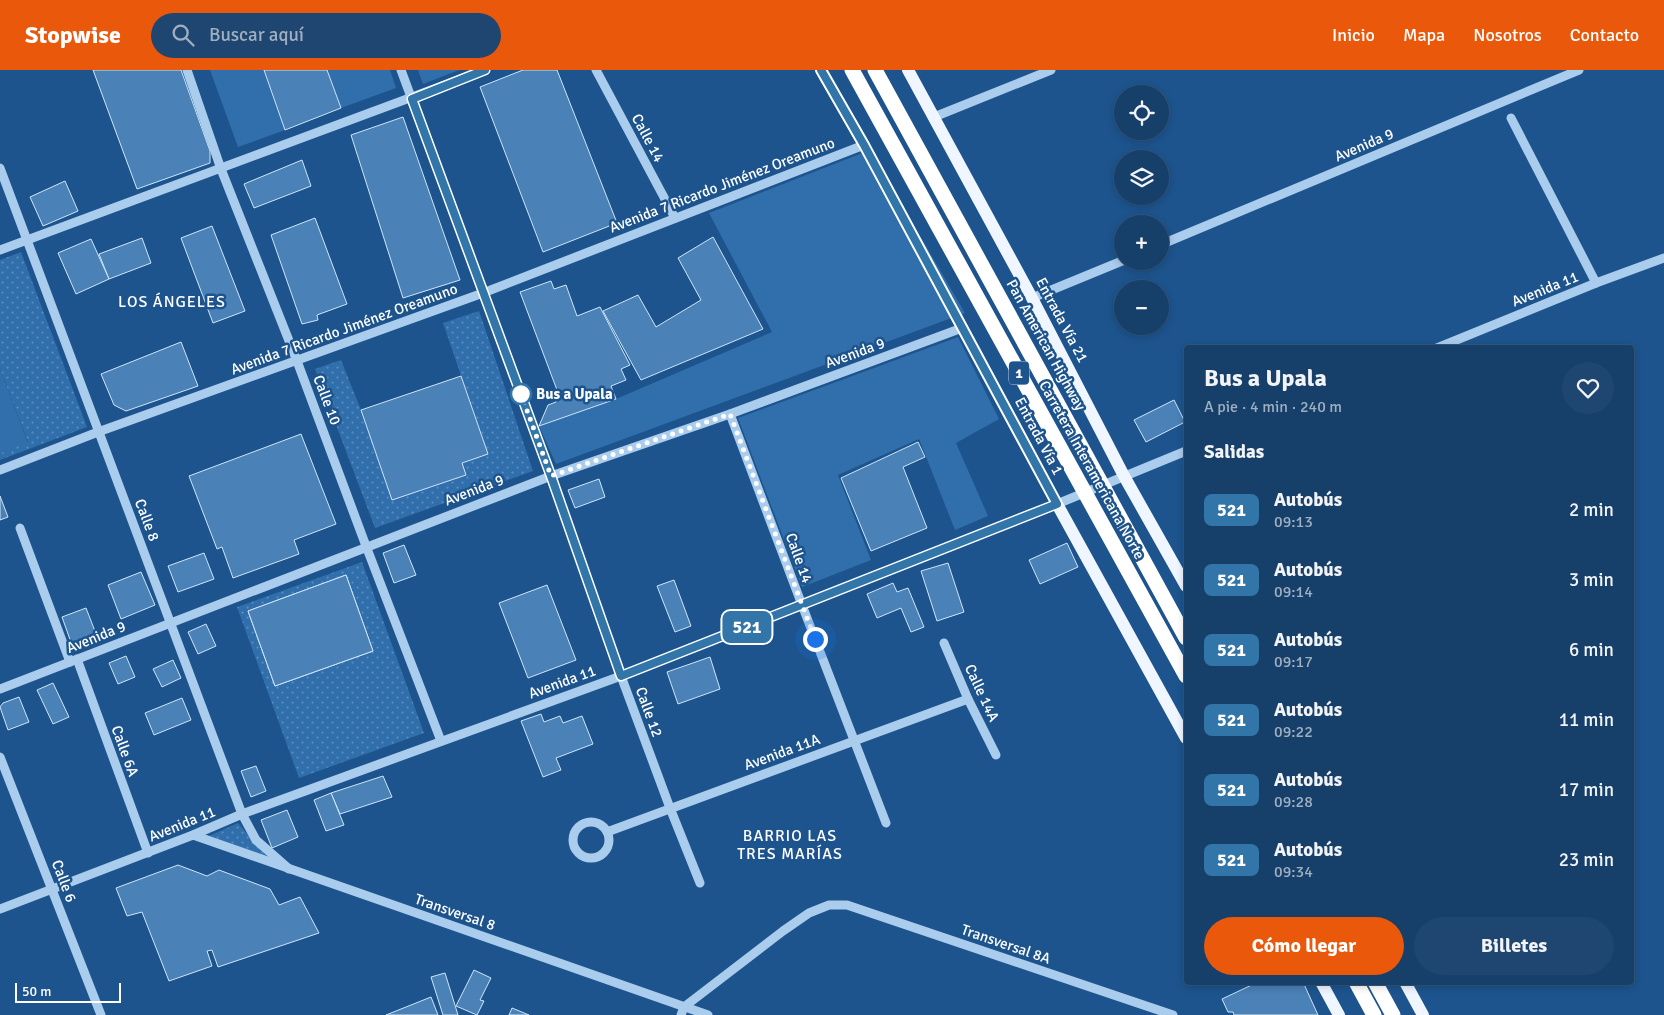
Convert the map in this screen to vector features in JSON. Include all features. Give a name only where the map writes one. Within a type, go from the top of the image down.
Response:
[{"type":"highway","name":"Carretera Interamericana Norte","points":[[852,70],[1184,672]]},
{"type":"highway","name":"Pan American Highway","points":[[875,70],[1184,634]]},
{"type":"highway","points":[[1358,985],[1374,1015]]},
{"type":"highway","points":[[1377,985],[1393,1015]]},
{"type":"main road","name":"Entrada Vía 1","points":[[821,70],[864,145],[1057,504],[1184,734]]},
{"type":"main road","name":"Entrada Vía 21","points":[[908,70],[1032,298],[1124,476],[1184,582]]},
{"type":"main road","points":[[1324,985],[1339,1015]]},
{"type":"main road","points":[[1407,985],[1423,1015]]},
{"type":"street","name":"Calle 10","points":[[187,70],[221,169],[297,361],[441,741]]},
{"type":"street","name":"Calle 12","points":[[401,70],[551,476],[621,676],[670,808],[700,882]]},
{"type":"street","points":[[0,250],[412,99],[485,70]]},
{"type":"street","name":"Calle 14","points":[[596,70],[675,218]]},
{"type":"street","points":[[934,117],[1051,70]]},
{"type":"street","name":"Avenida 9","points":[[1169,241],[1579,70]]},
{"type":"street","points":[[1511,118],[1596,284]]},
{"type":"street","name":"Avenida 7 Ricardo Jiménez Oreamuno","points":[[0,470],[98,432],[483,294],[864,145]]},
{"type":"street","name":"Calle 8","points":[[0,168],[242,814],[256,840],[289,869]]},
{"type":"street","name":"Avenida 11","points":[[1444,345],[1664,258]]},
{"type":"street","points":[[1032,298],[1114,263]]},
{"type":"street","name":"Avenida 9","points":[[0,689],[551,476],[730,414],[962,328]]},
{"type":"street","name":"Calle 14","points":[[730,414],[886,823]]},
{"type":"street","name":"Avenida 11","points":[[0,909],[148,853],[242,814],[621,676],[1057,504],[1184,452]]},
{"type":"street","name":"Calle 6A","points":[[20,528],[74,661],[148,853]]},
{"type":"street","name":"Calle 14A","points":[[944,643],[968,699],[996,755]]},
{"type":"street","name":"Avenida 11A","points":[[607,832],[968,699]]},
{"type":"street","name":"Calle 6","points":[[0,757],[101,1015]]},
{"type":"street","points":[[587,822],[599,824],[607,832],[608,844],[602,854],[597,856],[585,857],[580,854],[574,845],[574,833],[582,824],[587,822]]},
{"type":"street","name":"Transversal 8","points":[[193,835],[682,1011],[708,1015]]},
{"type":"street","name":"Transversal 8A","points":[[682,1011],[783,931],[809,913],[829,905],[847,905],[1173,1015]]},
{"type":"shaded area","points":[[210,70],[264,70],[285,130],[238,147]]},
{"type":"shaded area","points":[[327,70],[390,70],[396,88],[341,108]]},
{"type":"shaded area","points":[[418,70],[459,70],[423,84]]},
{"type":"shaded area","points":[[870,150],[965,313],[556,464],[539,426],[616,399],[772,332],[709,213]]},
{"type":"shaded area","points":[[21,252],[87,427],[0,460],[0,453],[28,442],[0,369],[0,260]]},
{"type":"shaded area","points":[[479,311],[533,471],[375,528],[315,369],[341,360],[361,410],[392,500],[465,475],[462,463],[488,454],[443,323]]},
{"type":"shaded area","points":[[958,337],[999,419],[956,443],[988,516],[955,530],[919,439],[838,475],[871,560],[802,587],[738,418]]},
{"type":"shaded area","points":[[0,369],[28,443],[0,453]]},
{"type":"shaded area","points":[[362,562],[424,733],[299,778],[237,607]],"holes":[[[346,576],[373,650],[275,686],[248,610]]]},
{"type":"shaded area","points":[[238,823],[266,856],[209,836]]},
{"type":"building","points":[[93,70],[181,70],[210,151],[210,163],[137,189]]},
{"type":"building","points":[[264,70],[327,70],[341,108],[285,130]]},
{"type":"building","points":[[523,70],[557,70],[617,223],[543,252],[480,87]]},
{"type":"building","points":[[403,117],[460,280],[403,298],[351,135]]},
{"type":"building","points":[[302,160],[311,186],[254,208],[244,184]]},
{"type":"building","points":[[65,181],[78,211],[43,226],[30,197]]},
{"type":"building","points":[[315,218],[347,304],[317,315],[318,320],[302,324],[271,235]]},
{"type":"building","points":[[212,226],[245,311],[213,323],[181,238]]},
{"type":"building","points":[[713,237],[763,329],[641,380],[603,311],[638,295],[656,327],[701,300],[678,258]]},
{"type":"building","points":[[142,238],[151,263],[109,279],[99,254]]},
{"type":"building","points":[[91,239],[109,279],[76,294],[58,253]]},
{"type":"building","points":[[551,281],[554,289],[566,285],[577,316],[600,307],[630,365],[621,369],[626,380],[611,386],[616,399],[539,426],[548,405],[556,402],[553,394],[557,390],[520,292]]},
{"type":"building","points":[[181,342],[198,386],[126,411],[114,405],[101,374]]},
{"type":"building","points":[[461,376],[488,454],[462,463],[466,475],[392,500],[361,410]]},
{"type":"building","points":[[1174,400],[1184,423],[1146,442],[1134,420]]},
{"type":"building","points":[[301,434],[336,524],[294,540],[299,554],[233,578],[222,547],[217,549],[189,476]]},
{"type":"building","points":[[918,442],[925,457],[903,467],[927,528],[871,551],[841,478]]},
{"type":"building","points":[[599,479],[605,497],[575,508],[568,490]]},
{"type":"building","points":[[0,496],[8,517],[0,520]]},
{"type":"building","points":[[1067,543],[1078,567],[1040,584],[1029,560]]},
{"type":"building","points":[[404,545],[416,575],[394,583],[383,553]]},
{"type":"building","points":[[204,553],[214,579],[178,592],[168,566]]},
{"type":"building","points":[[948,563],[964,612],[937,621],[921,571]]},
{"type":"building","points":[[141,572],[155,605],[121,619],[108,585]]},
{"type":"building","points":[[346,575],[373,651],[275,686],[248,611]]},
{"type":"building","points":[[346,575],[373,651],[275,686],[248,611]]},
{"type":"building","points":[[674,580],[691,626],[675,632],[657,586]]},
{"type":"building","points":[[893,583],[897,592],[908,588],[924,627],[911,632],[901,608],[877,618],[867,594]]},
{"type":"building","points":[[547,585],[576,660],[528,678],[499,603]]},
{"type":"building","points":[[86,608],[98,639],[73,648],[62,617]]},
{"type":"building","points":[[206,624],[216,646],[198,654],[188,632]]},
{"type":"building","points":[[126,656],[135,677],[118,684],[109,663]]},
{"type":"building","points":[[710,657],[720,689],[678,704],[667,672]]},
{"type":"building","points":[[173,660],[181,678],[162,687],[153,669]]},
{"type":"building","points":[[53,683],[69,717],[53,724],[37,690]]},
{"type":"building","points":[[19,697],[29,722],[8,730],[0,707],[3,703]]},
{"type":"building","points":[[182,698],[191,720],[154,735],[145,713]]},
{"type":"building","points":[[541,714],[544,722],[560,716],[563,723],[582,716],[593,744],[556,758],[561,770],[543,777],[521,721]]},
{"type":"building","points":[[256,766],[266,791],[251,797],[241,771]]},
{"type":"building","points":[[383,776],[392,797],[340,814],[331,793]]},
{"type":"building","points":[[331,793],[344,825],[326,831],[314,800]]},
{"type":"building","points":[[287,810],[298,837],[272,848],[261,820]]},
{"type":"building","points":[[178,865],[207,876],[219,870],[270,889],[279,905],[300,897],[319,933],[218,967],[212,950],[207,951],[212,966],[169,981],[142,912],[127,916],[116,888]]},
{"type":"building","points":[[474,970],[491,978],[480,1000],[484,1001],[477,1015],[456,1006]]},
{"type":"building","points":[[445,973],[458,1015],[443,1015],[431,977]]},
{"type":"building","points":[[1252,985],[1304,985],[1318,1015],[1234,1015],[1233,1012],[1228,1012],[1222,999]]},
{"type":"building","points":[[431,997],[438,1015],[386,1015]]},
{"type":"building","points":[[512,1008],[529,1015],[509,1015]]},
{"type":"bus line","name":"521","points":[[485,70],[412,99],[551,476],[621,676],[1057,504],[864,145],[821,70]]},
{"type":"place","name":"Bus a Upala","points":[[521,394]]},
{"type":"district","name":"LOS ÁNGELES","points":[[172,302]]},
{"type":"district","name":"BARRIO LAS TRES MARÍAS","points":[[790,845]]},
{"type":"route","points":[[521,394],[530,423],[551,476],[730,414],[815,639]]}]
